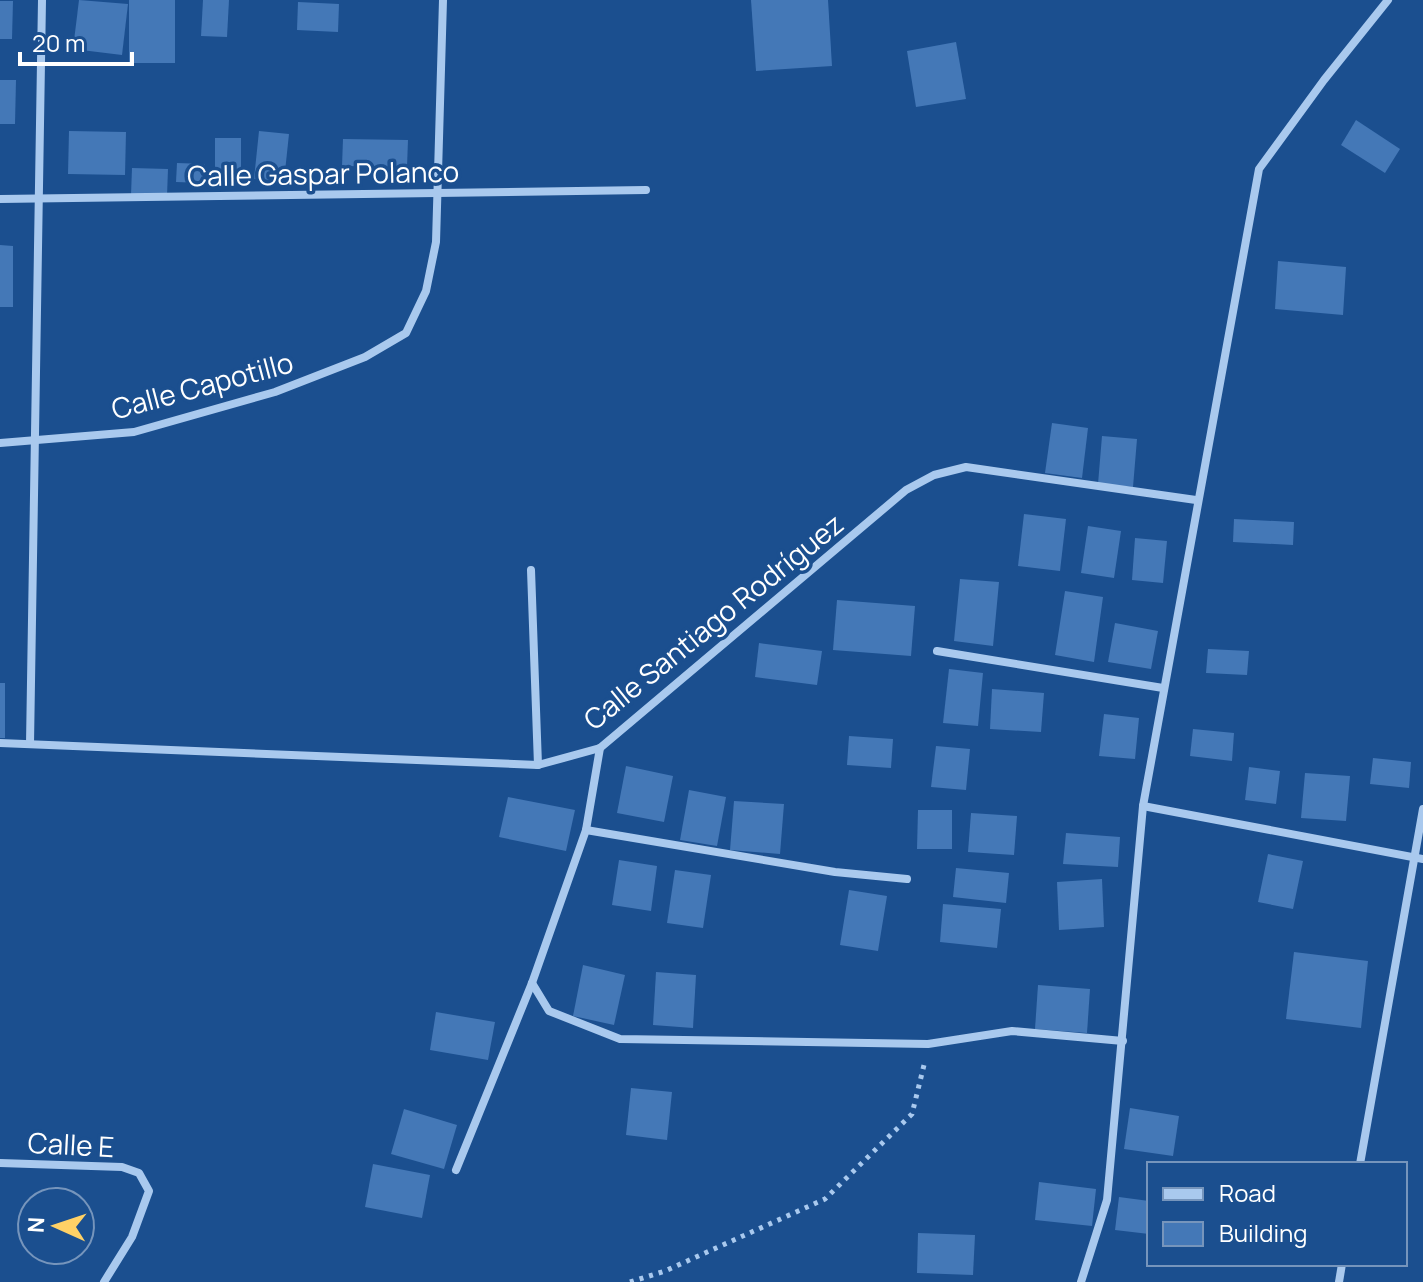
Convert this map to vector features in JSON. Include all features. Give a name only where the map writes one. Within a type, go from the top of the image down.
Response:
[{"type":"street","points":[[30,744],[32,440],[41,199],[42,0]]},
{"type":"street","points":[[439,193],[443,0]]},
{"type":"street","points":[[1081,1282],[1107,1200],[1143,806],[1196,500],[1259,169],[1388,0]]},
{"type":"street","name":"Calle Gaspar Polanco","points":[[0,199],[646,190]]},
{"type":"street","name":"Calle Capotillo","points":[[0,443],[134,432],[275,392],[365,357],[406,333],[426,291],[436,242],[439,193]]},
{"type":"street","name":"Calle Santiago Rodríguez","points":[[0,743],[538,765],[600,748],[906,490],[934,475],[966,467],[1196,500]]},
{"type":"street","points":[[531,570],[538,765]]},
{"type":"street","points":[[937,651],[1163,688]]},
{"type":"street","points":[[456,1170],[532,983],[586,830],[600,748]]},
{"type":"street","points":[[1143,806],[1418,859]]},
{"type":"street","points":[[1360,1162],[1418,859],[1423,809]]},
{"type":"street","points":[[586,830],[835,872],[907,879]]},
{"type":"street","points":[[532,983],[549,1011],[620,1039],[928,1044],[1012,1031],[1123,1041]]},
{"type":"street","name":"Calle E","points":[[0,1163],[122,1167],[139,1173],[149,1191],[132,1237],[104,1282]]},
{"type":"path","points":[[630,1282],[665,1271],[825,1199],[912,1114],[928,1044]]},
{"type":"building","points":[[79,0],[128,4],[122,55],[73,49]]},
{"type":"building","points":[[129,0],[175,0],[175,63],[129,63]]},
{"type":"building","points":[[203,0],[229,0],[227,37],[201,36]]},
{"type":"building","points":[[751,0],[828,0],[832,66],[756,71]]},
{"type":"building","points":[[0,1],[13,1],[12,39],[0,39]]},
{"type":"building","points":[[298,2],[339,4],[338,32],[297,30]]},
{"type":"building","points":[[956,42],[966,99],[916,107],[907,51]]},
{"type":"building","points":[[0,80],[16,80],[15,124],[0,124]]},
{"type":"building","points":[[1356,120],[1400,149],[1385,173],[1341,145]]},
{"type":"building","points":[[69,131],[126,132],[125,175],[68,174]]},
{"type":"building","points":[[259,131],[289,134],[284,181],[254,179]]},
{"type":"building","points":[[215,138],[241,138],[241,186],[215,186]]},
{"type":"building","points":[[343,139],[408,140],[407,167],[342,166]]},
{"type":"building","points":[[177,163],[205,164],[204,183],[176,182]]},
{"type":"building","points":[[132,168],[168,169],[167,196],[131,195]]},
{"type":"building","points":[[0,245],[13,246],[13,307],[0,307]]},
{"type":"building","points":[[1278,261],[1346,267],[1343,315],[1275,309]]},
{"type":"building","points":[[1052,423],[1088,428],[1082,478],[1045,473]]},
{"type":"building","points":[[1102,436],[1137,439],[1133,487],[1098,484]]},
{"type":"building","points":[[1024,514],[1066,519],[1060,571],[1018,566]]},
{"type":"building","points":[[1234,519],[1294,522],[1293,545],[1233,542]]},
{"type":"building","points":[[1088,526],[1121,531],[1114,578],[1081,573]]},
{"type":"building","points":[[1135,538],[1167,541],[1163,583],[1132,580]]},
{"type":"building","points":[[960,579],[999,582],[993,646],[954,641]]},
{"type":"building","points":[[1065,591],[1103,597],[1094,662],[1055,655]]},
{"type":"building","points":[[837,600],[915,606],[911,656],[833,650]]},
{"type":"building","points":[[1115,623],[1158,631],[1151,669],[1108,662]]},
{"type":"building","points":[[759,643],[822,651],[817,685],[755,677]]},
{"type":"building","points":[[1208,649],[1249,651],[1247,675],[1206,673]]},
{"type":"building","points":[[949,669],[983,673],[978,726],[943,723]]},
{"type":"building","points":[[0,683],[5,683],[5,738],[0,738]]},
{"type":"building","points":[[992,689],[1044,693],[1041,732],[990,729]]},
{"type":"building","points":[[1104,714],[1139,718],[1135,759],[1099,756]]},
{"type":"building","points":[[1193,729],[1234,733],[1232,761],[1190,756]]},
{"type":"building","points":[[849,736],[893,739],[891,768],[847,765]]},
{"type":"building","points":[[936,746],[970,749],[966,790],[931,787]]},
{"type":"building","points":[[1373,758],[1411,762],[1409,788],[1370,784]]},
{"type":"building","points":[[626,766],[673,776],[664,822],[617,813]]},
{"type":"building","points":[[1249,767],[1280,771],[1276,804],[1245,800]]},
{"type":"building","points":[[1305,773],[1350,776],[1346,821],[1301,818]]},
{"type":"building","points":[[689,790],[726,797],[717,846],[680,840]]},
{"type":"building","points":[[508,797],[575,810],[566,851],[499,837]]},
{"type":"building","points":[[734,801],[784,804],[780,854],[730,850]]},
{"type":"building","points":[[918,810],[952,810],[952,849],[917,849]]},
{"type":"building","points":[[971,813],[1017,816],[1014,855],[968,852]]},
{"type":"building","points":[[1066,833],[1120,837],[1118,867],[1063,864]]},
{"type":"building","points":[[1268,854],[1303,861],[1293,909],[1258,902]]},
{"type":"building","points":[[619,860],[657,866],[651,911],[612,905]]},
{"type":"building","points":[[956,868],[1009,873],[1006,903],[953,897]]},
{"type":"building","points":[[675,870],[711,875],[703,928],[667,923]]},
{"type":"building","points":[[1102,879],[1104,927],[1059,930],[1057,882]]},
{"type":"building","points":[[849,890],[887,896],[878,951],[840,945]]},
{"type":"building","points":[[943,904],[1001,909],[997,948],[940,942]]},
{"type":"building","points":[[1294,952],[1368,961],[1361,1028],[1286,1019]]},
{"type":"building","points":[[583,965],[625,975],[614,1025],[573,1016]]},
{"type":"building","points":[[656,972],[696,975],[693,1028],[653,1025]]},
{"type":"building","points":[[1038,985],[1090,989],[1087,1033],[1035,1029]]},
{"type":"building","points":[[436,1012],[495,1022],[488,1060],[430,1050]]},
{"type":"building","points":[[631,1088],[672,1092],[667,1140],[626,1135]]},
{"type":"building","points":[[1130,1108],[1179,1116],[1173,1156],[1124,1149]]},
{"type":"building","points":[[404,1109],[457,1125],[444,1169],[391,1154]]},
{"type":"building","points":[[373,1164],[430,1175],[422,1218],[365,1207]]},
{"type":"building","points":[[1039,1182],[1096,1189],[1092,1226],[1035,1220]]},
{"type":"building","points":[[1119,1197],[1147,1201],[1147,1234],[1115,1230]]},
{"type":"building","points":[[918,1233],[975,1235],[973,1275],[917,1273]]}]
